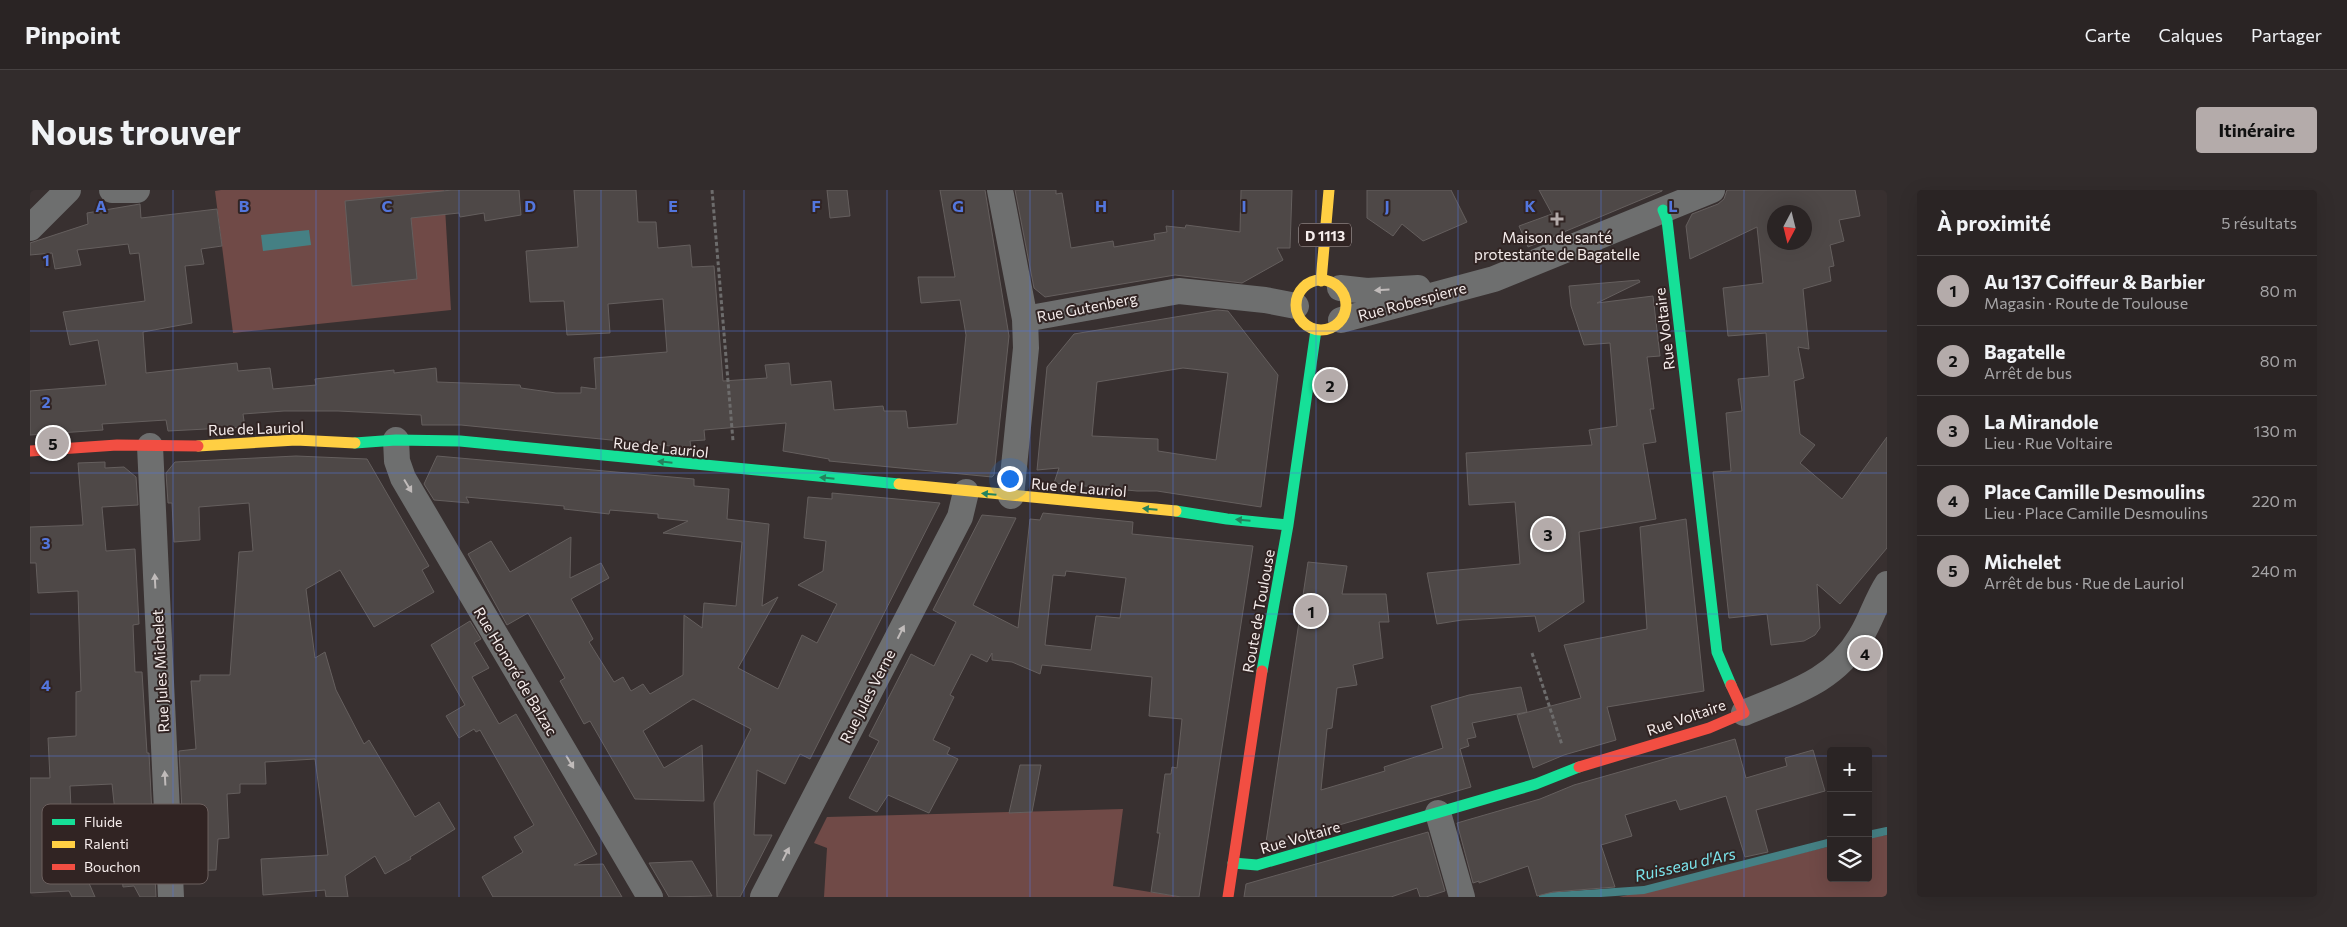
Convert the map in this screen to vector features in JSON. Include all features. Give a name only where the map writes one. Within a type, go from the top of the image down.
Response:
[{"type":"street","points":[[30,228],[68,190]]},
{"type":"street","points":[[112,190],[136,190]]},
{"type":"street","points":[[1000,190],[1025,319]]},
{"type":"street","name":"D 1113","points":[[1329,190],[1330,284]]},
{"type":"street","name":"Rue Robespierre","points":[[1341,320],[1483,282],[1712,190]]},
{"type":"street","name":"Rue Voltaire","points":[[1233,863],[1257,865],[1438,813],[1536,784],[1569,770],[1709,728],[1744,712],[1717,652],[1667,220],[1663,210]]},
{"type":"street","name":"Rue Robespierre","points":[[1330,284],[1383,290],[1439,284],[1483,282]]},
{"type":"street","points":[[1330,284],[1346,302],[1341,320],[1329,329],[1316,330],[1302,322],[1296,306],[1297,299],[1303,288],[1330,284]]},
{"type":"street","name":"Rue Gutenberg","points":[[1011,496],[1026,348],[1025,319],[1179,291],[1265,300],[1296,306]]},
{"type":"street","name":"Route de Toulouse","points":[[1228,897],[1273,601],[1288,525],[1316,330]]},
{"type":"street","name":"Rue de Lauriol","points":[[30,451],[117,445],[180,447],[279,440],[365,443],[396,440],[460,441],[1199,514],[1227,519],[1288,525]]},
{"type":"street","name":"Rue Honoré de Balzac","points":[[396,440],[397,461],[403,478],[650,897]]},
{"type":"street","name":"Rue Jules Michelet","points":[[150,446],[167,804]]},
{"type":"street","name":"Rue Jules Verne","points":[[763,897],[960,517],[966,492]]},
{"type":"street","points":[[1744,712],[1808,686],[1827,676],[1843,662],[1862,636],[1877,600],[1887,584]]},
{"type":"street","points":[[1438,813],[1462,897]]},
{"type":"street","name":"Rue Jules Michelet","points":[[170,884],[171,897]]},
{"type":"path","points":[[712,190],[735,469]]},
{"type":"path","points":[[1532,653],[1562,746]]},
{"type":"shaded area","points":[[444,190],[451,310],[233,333],[215,191]]},
{"type":"shaded area","points":[[1123,809],[1113,886],[1181,897],[824,897],[827,848],[814,843],[827,817]]},
{"type":"shaded area","points":[[1887,835],[1887,897],[1619,897],[1827,847],[1827,882],[1872,882],[1872,837]]},
{"type":"water","points":[[309,230],[311,245],[263,251],[261,235]]},
{"type":"building","points":[[452,190],[519,190],[521,215],[485,221],[484,213],[460,217],[459,213],[411,218],[417,279],[352,286],[345,201]]},
{"type":"building","points":[[574,190],[636,190],[638,222],[656,222],[658,248],[690,245],[692,267],[714,266],[723,381],[767,378],[765,365],[789,363],[791,385],[831,381],[834,410],[883,406],[884,411],[906,411],[908,428],[957,424],[966,335],[960,300],[921,303],[918,277],[955,277],[940,190],[985,190],[1009,336],[994,475],[992,477],[829,461],[829,459],[783,451],[786,423],[704,430],[705,440],[690,441],[691,448],[461,425],[422,425],[421,415],[338,411],[284,411],[243,414],[245,427],[168,431],[166,420],[102,424],[103,430],[30,435],[30,391],[106,385],[98,340],[70,345],[63,312],[145,301],[139,253],[130,254],[128,244],[77,250],[81,265],[55,269],[52,253],[30,255],[30,243],[88,224],[87,213],[140,204],[141,218],[217,209],[222,246],[201,249],[204,264],[185,266],[192,323],[143,332],[146,373],[237,363],[238,371],[270,368],[273,389],[316,385],[315,379],[394,370],[394,373],[436,368],[437,382],[520,385],[521,388],[556,393],[581,393],[581,387],[596,389],[594,358],[667,352],[663,299],[608,304],[610,333],[567,335],[564,301],[530,302],[526,251],[578,247]]},
{"type":"building","points":[[827,190],[847,190],[850,216],[830,218]]},
{"type":"building","points":[[1015,190],[1056,190],[1056,194],[1062,193],[1071,248],[1113,241],[1114,247],[1155,240],[1154,234],[1167,232],[1166,226],[1185,228],[1186,225],[1240,232],[1241,190],[1292,190],[1290,248],[1277,248],[1283,260],[1242,283],[1175,275],[1045,297],[1034,288]]},
{"type":"building","points":[[1367,190],[1451,190],[1467,222],[1423,241],[1402,224],[1393,236],[1367,218]]},
{"type":"building","name":"Maison de santé protestante de Bagatelle","points":[[1539,190],[1662,191],[1528,247],[1519,226],[1552,214]]},
{"type":"building","points":[[1727,190],[1855,190],[1860,216],[1839,220],[1844,241],[1830,245],[1834,266],[1829,267],[1831,281],[1803,289],[1809,349],[1798,347],[1804,378],[1794,381],[1800,434],[1815,445],[1800,463],[1842,499],[1887,437],[1887,548],[1840,604],[1817,584],[1820,628],[1815,635],[1804,641],[1771,645],[1767,614],[1729,618],[1713,472],[1731,471],[1726,413],[1742,411],[1738,379],[1769,376],[1766,333],[1728,336],[1723,288],[1763,283],[1757,227],[1690,259],[1686,226],[1692,214],[1718,204],[1724,199]]},
{"type":"building","points":[[1639,280],[1640,282],[1597,303],[1653,296],[1660,356],[1647,357],[1654,409],[1650,409],[1656,442],[1643,444],[1656,519],[1579,532],[1584,602],[1539,632],[1535,616],[1462,620],[1437,624],[1427,573],[1520,564],[1515,502],[1469,505],[1466,453],[1592,445],[1589,430],[1617,426],[1610,343],[1584,345],[1571,306],[1569,286]]},
{"type":"building","points":[[1217,310],[1228,311],[1278,375],[1261,507],[1157,491],[1137,491],[1054,483],[1059,468],[1037,470],[1047,367],[1074,334]],"holes":[[[1183,368],[1228,373],[1216,460],[1158,451],[1158,439],[1092,436],[1097,382]]]},
{"type":"building","points":[[296,456],[367,459],[429,566],[422,570],[434,592],[374,627],[340,570],[306,589],[315,658],[325,652],[336,690],[364,744],[369,740],[415,817],[439,802],[455,829],[385,874],[375,856],[345,876],[348,897],[326,897],[325,890],[263,895],[261,859],[328,855],[315,759],[265,762],[266,784],[240,784],[240,793],[227,794],[229,838],[218,839],[216,870],[208,870],[208,804],[182,804],[179,751],[196,749],[191,681],[200,681],[200,675],[230,675],[239,552],[253,551],[249,503],[199,507],[200,540],[174,542],[172,503],[168,503],[166,473],[175,462]]},
{"type":"building","points":[[437,456],[694,479],[694,486],[729,489],[727,519],[769,524],[762,606],[778,597],[738,668],[778,689],[802,635],[817,643],[837,604],[798,585],[823,571],[826,541],[804,538],[808,497],[832,499],[832,493],[940,503],[810,759],[800,754],[785,784],[757,770],[754,835],[772,835],[740,897],[717,897],[714,803],[751,729],[693,699],[643,731],[664,768],[702,745],[704,801],[635,799],[590,721],[584,724],[560,681],[565,678],[528,613],[507,625],[468,554],[491,541],[510,572],[571,537],[570,578],[601,563],[609,578],[571,599],[593,639],[589,642],[614,682],[623,677],[631,691],[643,684],[650,694],[683,675],[684,615],[702,628],[704,603],[736,606],[742,542],[663,533],[688,521],[658,518],[658,514],[610,510],[609,514],[564,509],[564,506],[466,497],[469,503],[434,500],[424,484]]},
{"type":"building","points":[[105,462],[105,468],[124,467],[136,477],[138,505],[102,507],[106,551],[135,549],[139,624],[133,625],[135,672],[142,672],[151,804],[114,804],[112,784],[70,786],[71,804],[42,804],[42,884],[89,884],[95,897],[72,897],[69,891],[30,893],[30,778],[50,778],[48,738],[76,736],[76,692],[81,691],[78,591],[38,593],[36,563],[30,563],[30,527],[83,525],[78,463]]},
{"type":"building","points":[[1043,513],[1133,522],[1132,534],[1253,546],[1199,897],[1181,897],[1151,892],[1160,833],[1157,833],[1165,774],[1171,774],[1172,767],[1177,768],[1182,719],[1149,716],[1152,677],[1042,665],[1040,674],[1012,662],[992,660],[992,653],[987,662],[971,654],[950,695],[954,697],[933,740],[950,748],[947,754],[958,759],[929,813],[888,795],[877,812],[849,798],[879,741],[869,736],[911,654],[934,666],[956,622],[933,610],[982,515],[1016,518],[973,605],[1018,628],[1030,519],[1040,520]],"holes":[[[1066,571],[1126,578],[1120,618],[1096,616],[1091,650],[1045,645],[1053,575],[1065,576]]]},
{"type":"building","points":[[1686,519],[1704,691],[1607,707],[1616,740],[1564,755],[1533,768],[1517,715],[1581,698],[1564,645],[1647,629],[1640,527]]},
{"type":"building","points":[[1308,562],[1347,566],[1342,594],[1386,594],[1389,622],[1379,622],[1383,658],[1353,665],[1357,685],[1337,688],[1332,728],[1327,729],[1321,790],[1385,771],[1384,767],[1443,748],[1431,706],[1469,695],[1521,687],[1527,712],[1472,723],[1476,737],[1467,739],[1469,746],[1460,749],[1471,787],[1273,844],[1266,842]]},
{"type":"building","points":[[470,621],[481,639],[474,643],[489,668],[472,677],[499,724],[516,714],[597,854],[574,865],[603,864],[622,897],[493,897],[482,877],[523,852],[514,837],[534,825],[480,730],[476,732],[474,729],[459,738],[446,716],[465,705],[431,645]]},
{"type":"building","points":[[1735,739],[1746,778],[1787,766],[1785,758],[1813,750],[1825,791],[1756,810],[1768,852],[1745,857],[1726,796],[1680,810],[1676,800],[1625,815],[1632,836],[1601,845],[1615,887],[1553,892],[1537,896],[1528,866],[1479,883],[1479,881],[1473,883],[1457,823],[1540,799],[1574,785]]},
{"type":"building","points":[[1020,765],[1041,765],[1032,812],[1009,813]]},
{"type":"building","points":[[1428,832],[1445,891],[1426,897],[1420,897],[1417,888],[1391,897],[1244,897],[1246,884]]},
{"type":"building","points":[[692,861],[712,896],[669,897],[649,863]]},
{"type":"building","points":[[123,884],[155,884],[156,897],[140,897],[134,886],[123,887]]},
{"type":"waterway","name":"Ruisseau d'Ars","points":[[1872,834],[1887,831]]},
{"type":"waterway","name":"Ruisseau d'Ars","points":[[1543,897],[1644,890],[1827,843]]},
{"type":"traffic: fast","points":[[1663,210],[1667,220],[1717,652],[1731,685]]},
{"type":"traffic: fast","points":[[1262,671],[1288,525],[1316,330]]},
{"type":"traffic: fast","points":[[355,443],[396,440],[460,441],[899,484]]},
{"type":"traffic: fast","points":[[1176,511],[1227,519],[1288,525]]},
{"type":"traffic: fast","points":[[1233,863],[1257,865],[1536,784],[1579,767]]},
{"type":"traffic: slow","points":[[1321,281],[1329,190]]},
{"type":"traffic: slow","points":[[1321,280],[1331,282],[1339,287],[1344,295],[1346,305],[1344,315],[1339,323],[1331,328],[1321,330],[1311,328],[1303,323],[1298,315],[1296,305],[1298,295],[1303,287],[1311,282],[1321,280]]},
{"type":"traffic: slow","points":[[198,446],[296,440],[355,443]]},
{"type":"traffic: slow","points":[[899,484],[1176,511]]},
{"type":"traffic: jam","points":[[30,451],[117,445],[198,446]]},
{"type":"traffic: jam","points":[[1228,897],[1262,671]]},
{"type":"traffic: jam","points":[[1579,767],[1709,728],[1744,713],[1731,685]]},
{"type":"place","name":"Maison de santé protestante de Bagatelle","points":[[1557,219]]},
{"type":"place","name":"Bagatelle","points":[[1330,385]]},
{"type":"place","name":"Michelet","points":[[53,443]]},
{"type":"place","name":"La Mirandole","points":[[1548,534]]},
{"type":"place","name":"Au 137 Coiffeur & Barbier","points":[[1311,611]]},
{"type":"place","name":"Place Camille Desmoulins","points":[[1865,653]]}]
